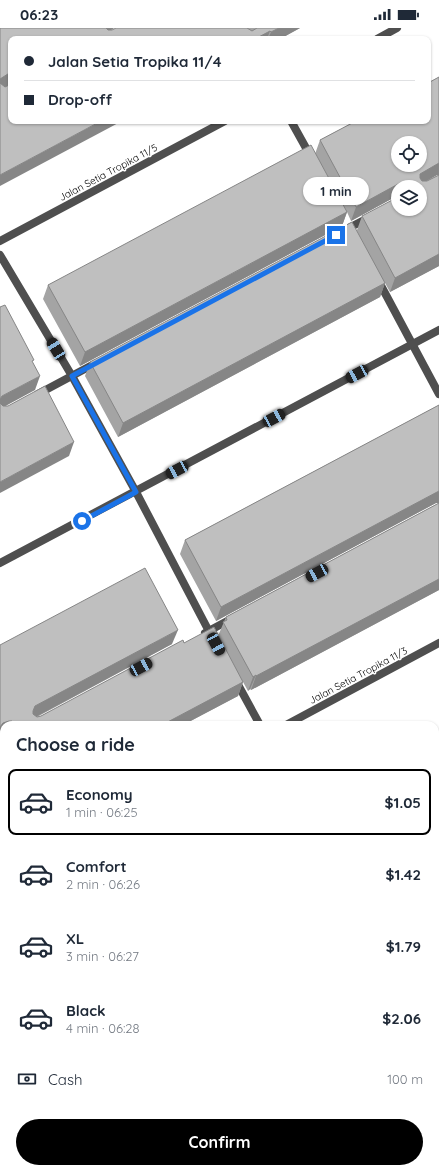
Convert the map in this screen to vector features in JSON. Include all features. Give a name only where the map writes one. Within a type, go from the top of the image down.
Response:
[{"type":"street","points":[[382,36],[397,28]]},
{"type":"street","name":"Jalan Setia Tropika 11/5","points":[[0,241],[219,124]]},
{"type":"street","points":[[293,124],[317,168]]},
{"type":"street","points":[[336,235],[377,213]]},
{"type":"street","points":[[0,255],[72,376],[136,492],[216,644]]},
{"type":"street","points":[[376,275],[439,394]]},
{"type":"street","points":[[0,564],[439,330]]},
{"type":"street","points":[[33,397],[100,361]]},
{"type":"street","points":[[194,639],[236,616]]},
{"type":"street","name":"Jalan Setia Tropika 11/3","points":[[293,721],[439,643]]},
{"type":"street","points":[[230,671],[258,721]]},
{"type":"building","points":[[0,28],[106,28],[108,30],[112,30],[116,28],[247,28],[252,31],[257,28],[279,28],[261,36],[8,36],[8,74],[0,79]]},
{"type":"building","points":[[439,77],[439,163],[427,170],[427,136],[391,136],[391,172],[423,172],[420,174],[421,180],[391,180],[391,188],[356,207],[320,140],[350,124],[431,124],[431,81]]},
{"type":"building","points":[[0,83],[5,87],[8,86],[8,124],[95,124],[0,175]]},
{"type":"building","points":[[311,145],[347,212],[85,352],[48,285]]},
{"type":"building","points":[[439,175],[439,254],[395,278],[362,216],[391,201],[391,216],[427,216],[427,181]]},
{"type":"building","points":[[352,222],[385,283],[123,423],[90,362]]},
{"type":"building","points":[[5,305],[34,360],[32,361],[40,376],[2,396],[0,399],[0,307]]},
{"type":"building","points":[[45,386],[74,442],[0,482],[0,403],[3,406],[8,406]]},
{"type":"building","points":[[439,405],[439,491],[221,607],[185,540]]},
{"type":"building","points":[[439,503],[439,579],[253,677],[223,622],[227,620],[226,617]]},
{"type":"building","points":[[145,568],[178,630],[35,706],[33,714],[37,717],[41,716],[183,640],[184,643],[214,627],[243,682],[170,721],[0,721],[0,645]]},
{"type":"route","points":[[82,521],[136,492],[72,376],[336,235]]}]
